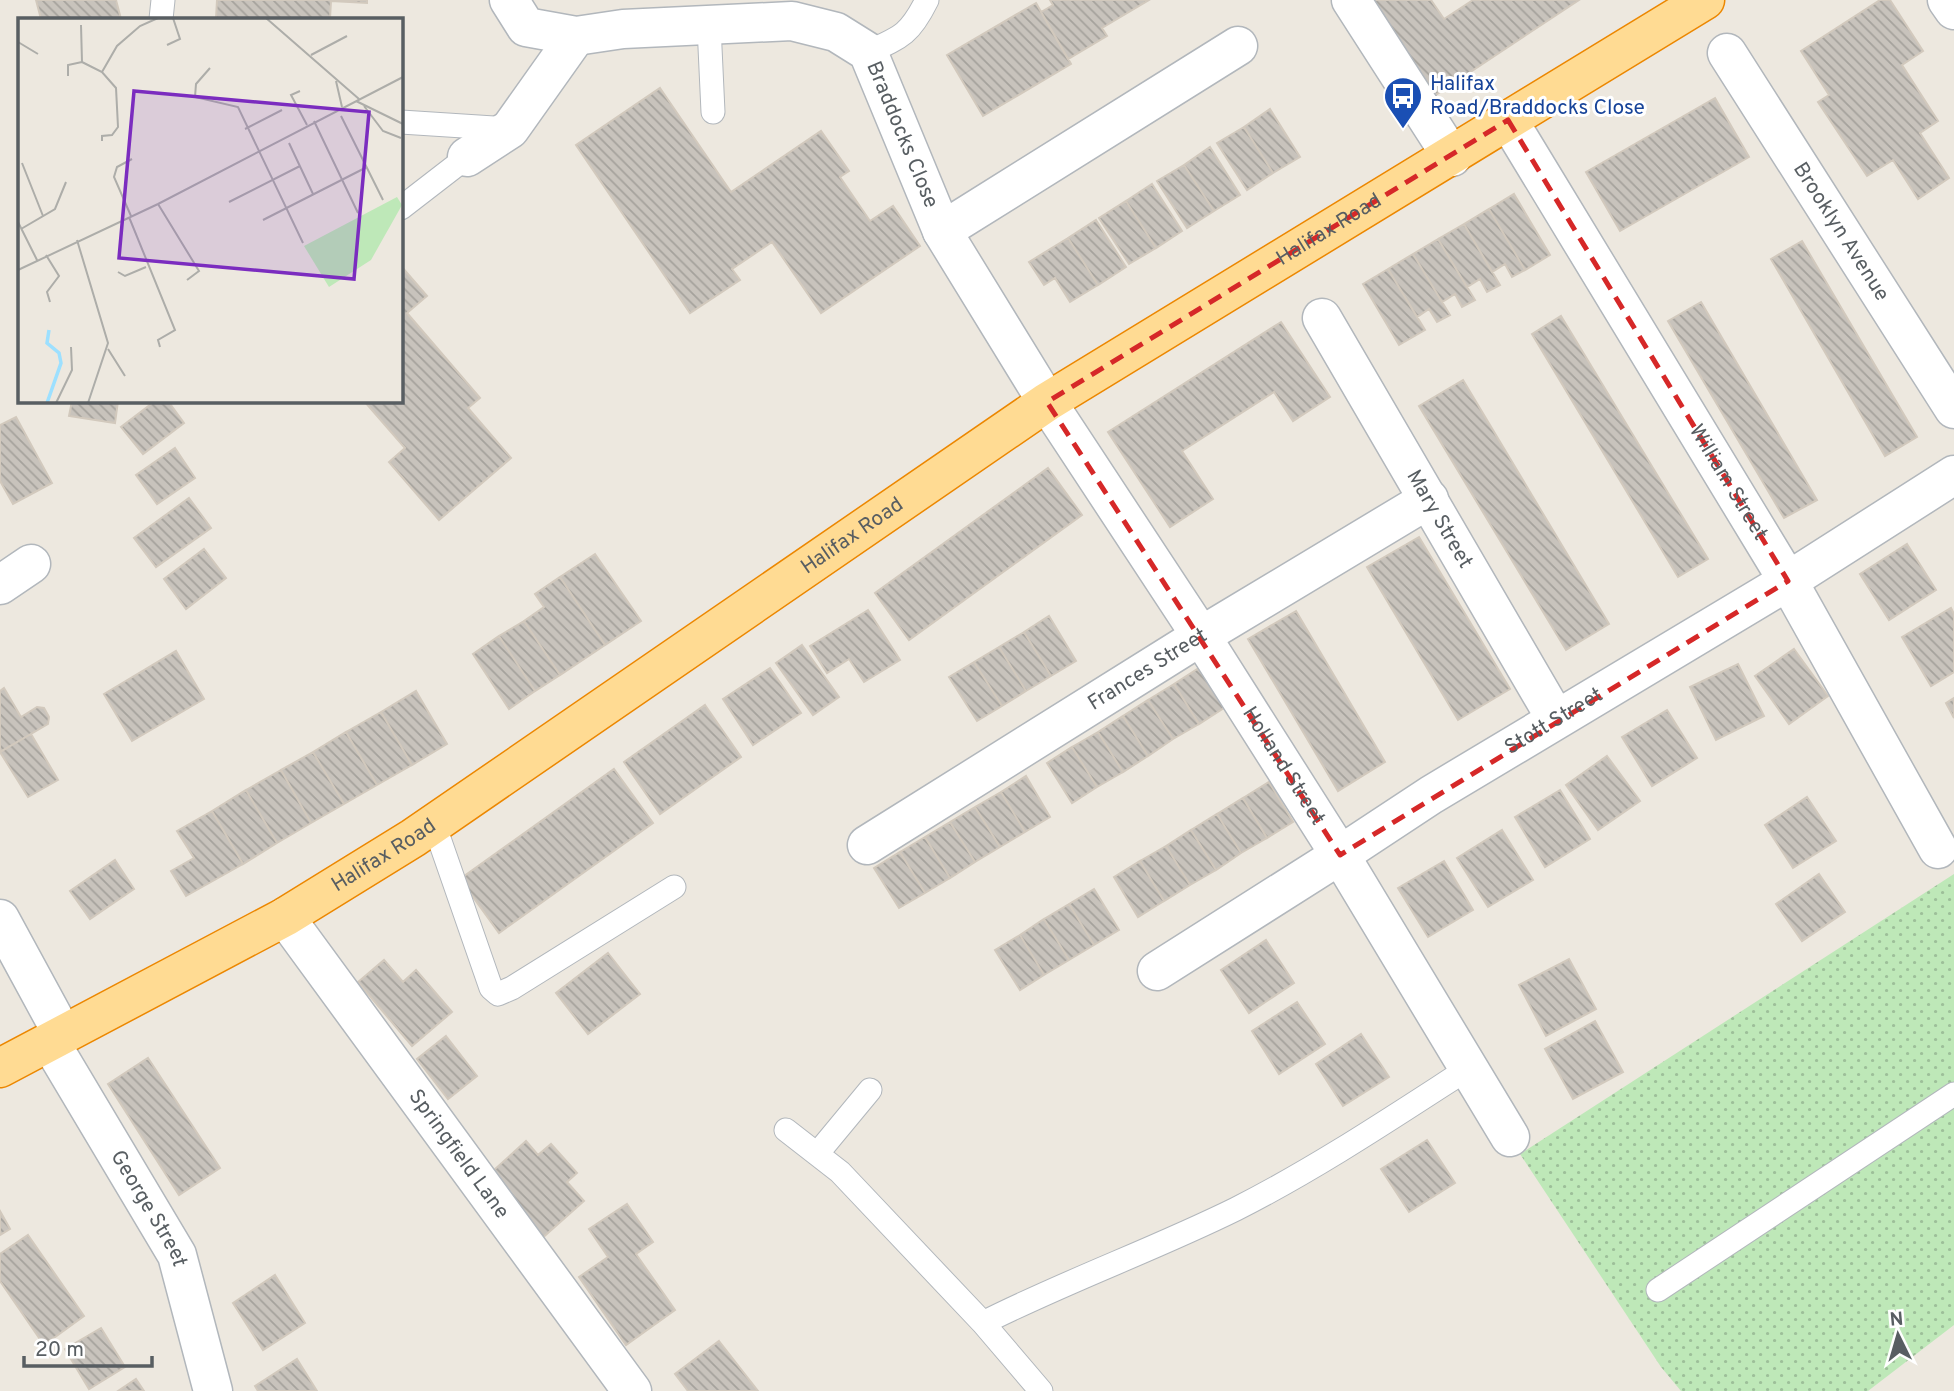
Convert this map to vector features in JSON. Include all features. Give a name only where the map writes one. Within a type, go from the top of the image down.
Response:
[{"type":"highway","name":"Halifax Road","points":[[0,1068],[285,917],[434,824],[1047,402],[1705,0]]},
{"type":"street","name":"Braddocks Close","points":[[509,0],[526,27],[576,36],[623,30],[792,21],[836,32],[868,52],[942,231],[1047,402]]},
{"type":"street","points":[[1351,0],[1452,157]]},
{"type":"street","points":[[1947,0],[1954,10]]},
{"type":"street","points":[[467,157],[510,129],[576,36]]},
{"type":"street","points":[[942,231],[1238,46]]},
{"type":"street","name":"Brooklyn Avenue","points":[[1727,53],[1954,409]]},
{"type":"street","name":"William Street","points":[[1508,120],[1788,581],[1938,849]]},
{"type":"street","name":"Mary Street","points":[[1322,318],[1556,719]]},
{"type":"street","name":"Holland Street","points":[[1047,402],[1201,636],[1340,855],[1510,1137]]},
{"type":"street","name":"Stott Street","points":[[1157,971],[1431,794],[1788,581],[1954,475]]},
{"type":"street","name":"Frances Street","points":[[867,845],[1201,636],[1429,499]]},
{"type":"street","name":"Springfield Lane","points":[[285,917],[632,1391]]},
{"type":"street","name":"George Street","points":[[0,919],[57,1038],[177,1255],[212,1391]]},
{"type":"lane","points":[[162,18],[163,0]]},
{"type":"lane","points":[[868,52],[900,37],[915,25],[927,0]]},
{"type":"lane","points":[[709,26],[713,112]]},
{"type":"lane","points":[[402,122],[510,129]]},
{"type":"lane","points":[[402,207],[467,157]]},
{"type":"lane","points":[[434,824],[491,988],[498,994],[674,887]]},
{"type":"lane","points":[[984,1323],[1238,1208],[1336,1152],[1469,1068]]},
{"type":"lane","points":[[817,1154],[870,1090]]},
{"type":"lane","points":[[1658,1290],[1954,1094]]},
{"type":"lane","points":[[786,1130],[840,1172],[984,1323],[1041,1391]]},
{"type":"highlighted area","points":[[1508,120],[1788,581],[1340,855],[1047,402]]},
{"type":"green space","points":[[1954,874],[1954,1325],[1868,1391],[1681,1391],[1661,1367],[1520,1154]]},
{"type":"building","points":[[36,0],[116,0],[121,18],[41,18]]},
{"type":"building","points":[[217,0],[367,0],[367,3],[331,1],[330,18],[216,18]]},
{"type":"building","points":[[1050,0],[1149,0],[1102,28],[1107,36],[1068,59],[1041,12],[1053,5]]},
{"type":"building","points":[[1362,0],[1431,0],[1444,19],[1473,0],[1579,0],[1428,100]]},
{"type":"building","points":[[1880,0],[1890,0],[1923,51],[1902,65],[1938,121],[1920,133],[1949,178],[1918,199],[1893,160],[1867,176],[1818,102],[1829,95],[1801,51]]},
{"type":"building","points":[[1036,3],[1071,64],[983,116],[947,55]]},
{"type":"building","points":[[660,88],[731,192],[821,131],[849,171],[840,177],[870,221],[893,206],[920,246],[821,313],[772,242],[732,269],[740,280],[690,313],[576,145]]},
{"type":"building","points":[[1715,98],[1749,157],[1620,231],[1586,172]]},
{"type":"building","points":[[1270,109],[1300,157],[1273,173],[1244,127]]},
{"type":"building","points":[[1244,127],[1273,173],[1247,190],[1217,143]]},
{"type":"building","points":[[1210,147],[1240,195],[1214,211],[1184,165]]},
{"type":"building","points":[[1184,165],[1214,211],[1187,228],[1157,181]]},
{"type":"building","points":[[1152,184],[1182,231],[1156,248],[1126,201]]},
{"type":"building","points":[[1514,194],[1550,255],[1525,270],[1489,209]]},
{"type":"building","points":[[1126,201],[1156,248],[1129,264],[1099,218]]},
{"type":"building","points":[[1489,209],[1525,270],[1512,277],[1505,264],[1492,272],[1464,224]]},
{"type":"building","points":[[1096,220],[1126,267],[1098,285],[1068,238]]},
{"type":"building","points":[[1464,224],[1500,285],[1487,292],[1480,279],[1467,287],[1438,239]]},
{"type":"building","points":[[1068,238],[1098,285],[1070,302],[1055,278],[1044,285],[1029,262]]},
{"type":"building","points":[[1438,239],[1475,300],[1462,307],[1455,294],[1442,302],[1413,254]]},
{"type":"building","points":[[1802,241],[1917,437],[1885,456],[1771,259]]},
{"type":"building","points":[[1413,254],[1450,315],[1437,322],[1429,309],[1417,317],[1388,269]]},
{"type":"building","points":[[402,267],[427,296],[407,313],[480,398],[468,408],[511,458],[439,520],[389,462],[405,448],[365,402],[402,402]]},
{"type":"building","points":[[1388,269],[1425,330],[1399,345],[1363,284]]},
{"type":"building","points":[[1701,302],[1817,500],[1784,518],[1668,321]]},
{"type":"building","points":[[1561,316],[1708,559],[1678,577],[1532,334]]},
{"type":"building","points":[[1281,322],[1330,397],[1293,421],[1274,392],[1182,451],[1213,499],[1170,527],[1108,432]]},
{"type":"building","points":[[1463,380],[1609,624],[1566,650],[1419,406]]},
{"type":"building","points":[[72,402],[118,402],[115,423],[69,416]]},
{"type":"building","points":[[154,402],[169,402],[184,423],[143,454],[121,427]]},
{"type":"building","points":[[16,417],[52,483],[13,504],[0,481],[0,425]]},
{"type":"building","points":[[175,448],[195,478],[157,504],[136,475]]},
{"type":"building","points":[[1048,468],[1082,515],[909,640],[875,593]]},
{"type":"building","points":[[189,498],[211,528],[156,567],[134,538]]},
{"type":"building","points":[[1419,537],[1510,689],[1458,720],[1367,567]]},
{"type":"building","points":[[1907,544],[1936,590],[1889,620],[1860,574]]},
{"type":"building","points":[[204,549],[226,578],[186,609],[164,579]]},
{"type":"building","points":[[595,554],[641,621],[605,645],[560,577]]},
{"type":"building","points":[[560,577],[605,645],[560,675],[524,621],[544,607],[535,594]]},
{"type":"building","points":[[1951,608],[1954,614],[1954,672],[1931,686],[1902,637]]},
{"type":"building","points":[[868,610],[900,660],[864,682],[849,659],[827,673],[810,646]]},
{"type":"building","points":[[1296,611],[1385,762],[1338,791],[1248,639]]},
{"type":"building","points":[[1049,616],[1076,661],[1051,676],[1024,632]]},
{"type":"building","points":[[524,621],[560,675],[535,691],[499,636]]},
{"type":"building","points":[[1024,632],[1051,676],[1026,691],[999,647]]},
{"type":"building","points":[[499,636],[535,691],[509,709],[473,654]]},
{"type":"building","points":[[802,645],[839,697],[813,715],[776,663]]},
{"type":"building","points":[[999,647],[1026,691],[1002,706],[974,662]]},
{"type":"building","points":[[1794,649],[1828,696],[1789,724],[1755,676]]},
{"type":"building","points":[[176,651],[204,699],[132,741],[104,694]]},
{"type":"building","points":[[974,662],[1002,706],[977,721],[949,677]]},
{"type":"building","points":[[1738,664],[1764,716],[1716,740],[1690,687]]},
{"type":"building","points":[[770,668],[801,713],[753,745],[723,699]]},
{"type":"building","points":[[1199,668],[1224,708],[1199,724],[1174,684]]},
{"type":"building","points":[[1174,684],[1199,724],[1173,739],[1148,700]]},
{"type":"building","points":[[4,688],[21,717],[37,707],[44,708],[49,717],[48,724],[0,752],[0,691]]},
{"type":"building","points":[[416,691],[447,744],[412,765],[381,712]]},
{"type":"building","points":[[1954,698],[1954,718],[1946,703]]},
{"type":"building","points":[[1148,700],[1173,739],[1148,756],[1123,716]]},
{"type":"building","points":[[705,705],[741,757],[660,814],[624,762]]},
{"type":"building","points":[[1667,710],[1697,758],[1652,786],[1622,737]]},
{"type":"building","points":[[381,712],[412,765],[377,785],[346,732]]},
{"type":"building","points":[[1123,716],[1148,756],[1123,772],[1098,732]]},
{"type":"building","points":[[346,732],[377,785],[344,804],[313,752]]},
{"type":"building","points":[[1098,732],[1123,772],[1097,787],[1072,747]]},
{"type":"building","points":[[31,734],[58,780],[28,797],[0,752]]},
{"type":"building","points":[[1072,747],[1097,787],[1072,803],[1047,763]]},
{"type":"building","points":[[313,752],[344,804],[311,823],[281,770]]},
{"type":"building","points":[[1607,756],[1640,801],[1598,830],[1566,785]]},
{"type":"building","points":[[614,769],[653,823],[499,933],[460,879]]},
{"type":"building","points":[[281,770],[311,823],[277,843],[246,790]]},
{"type":"building","points":[[1026,776],[1050,817],[1025,832],[1001,792]]},
{"type":"building","points":[[1269,782],[1293,822],[1267,838],[1243,798]]},
{"type":"building","points":[[246,790],[277,843],[243,864],[212,811]]},
{"type":"building","points":[[1560,790],[1590,839],[1545,867],[1515,817]]},
{"type":"building","points":[[1001,792],[1025,832],[1000,847],[975,807]]},
{"type":"building","points":[[1807,797],[1836,841],[1793,868],[1765,825]]},
{"type":"building","points":[[1243,798],[1267,838],[1241,853],[1217,814]]},
{"type":"building","points":[[975,807],[1000,847],[975,862],[950,822]]},
{"type":"building","points":[[212,811],[243,864],[186,896],[171,871],[194,858],[177,831]]},
{"type":"building","points":[[1217,814],[1241,853],[1216,870],[1191,830]]},
{"type":"building","points":[[950,822],[975,862],[950,878],[925,837]]},
{"type":"building","points":[[1191,830],[1216,870],[1190,885],[1166,846]]},
{"type":"building","points":[[1502,830],[1533,880],[1488,907],[1457,858]]},
{"type":"building","points":[[925,837],[950,878],[925,893],[900,852]]},
{"type":"building","points":[[1166,846],[1190,885],[1164,901],[1140,861]]},
{"type":"building","points":[[900,852],[925,893],[899,908],[874,868]]},
{"type":"building","points":[[115,860],[134,889],[90,919],[70,891]]},
{"type":"building","points":[[1140,861],[1164,901],[1138,917],[1114,877]]},
{"type":"building","points":[[1444,861],[1473,910],[1428,937],[1398,888]]},
{"type":"building","points":[[1819,874],[1845,912],[1802,941],[1776,904]]},
{"type":"building","points":[[1094,889],[1119,930],[1094,945],[1069,904]]},
{"type":"building","points":[[1069,904],[1094,945],[1069,960],[1044,919]]},
{"type":"building","points":[[1044,919],[1069,960],[1044,975],[1020,935]]},
{"type":"building","points":[[1020,935],[1044,975],[1020,990],[995,950]]},
{"type":"building","points":[[1266,940],[1294,983],[1249,1013],[1221,970]]},
{"type":"building","points":[[608,953],[640,994],[588,1034],[556,993]]},
{"type":"building","points":[[1569,959],[1596,1009],[1546,1036],[1519,985]]},
{"type":"building","points":[[384,960],[403,982],[416,970],[452,1012],[412,1046],[358,982]]},
{"type":"building","points":[[1297,1002],[1325,1044],[1279,1074],[1252,1031]]},
{"type":"building","points":[[1595,1021],[1623,1072],[1573,1099],[1545,1049]]},
{"type":"building","points":[[1361,1034],[1389,1077],[1343,1106],[1316,1064]]},
{"type":"building","points":[[446,1036],[477,1076],[448,1099],[417,1059]]},
{"type":"building","points":[[148,1058],[220,1168],[179,1195],[108,1084]]},
{"type":"building","points":[[1427,1140],[1455,1183],[1409,1212],[1381,1169]]},
{"type":"building","points":[[526,1141],[538,1155],[551,1144],[577,1173],[567,1182],[584,1201],[540,1240],[484,1179]]},
{"type":"building","points":[[627,1204],[653,1242],[636,1254],[675,1310],[626,1345],[579,1277],[608,1257],[589,1229]]},
{"type":"building","points":[[0,1211],[10,1229],[0,1235]]},
{"type":"building","points":[[28,1235],[84,1316],[44,1345],[0,1281],[0,1254]]},
{"type":"building","points":[[275,1275],[305,1323],[263,1350],[233,1303]]},
{"type":"building","points":[[101,1328],[125,1367],[89,1389],[65,1349]]},
{"type":"building","points":[[719,1341],[758,1391],[688,1391],[675,1374]]},
{"type":"building","points":[[297,1359],[317,1391],[258,1391],[255,1386]]},
{"type":"building","points":[[136,1379],[144,1391],[118,1391]]},
{"type":"place","name":"Halifax Road/Braddocks Close","points":[[1403,130]]}]
